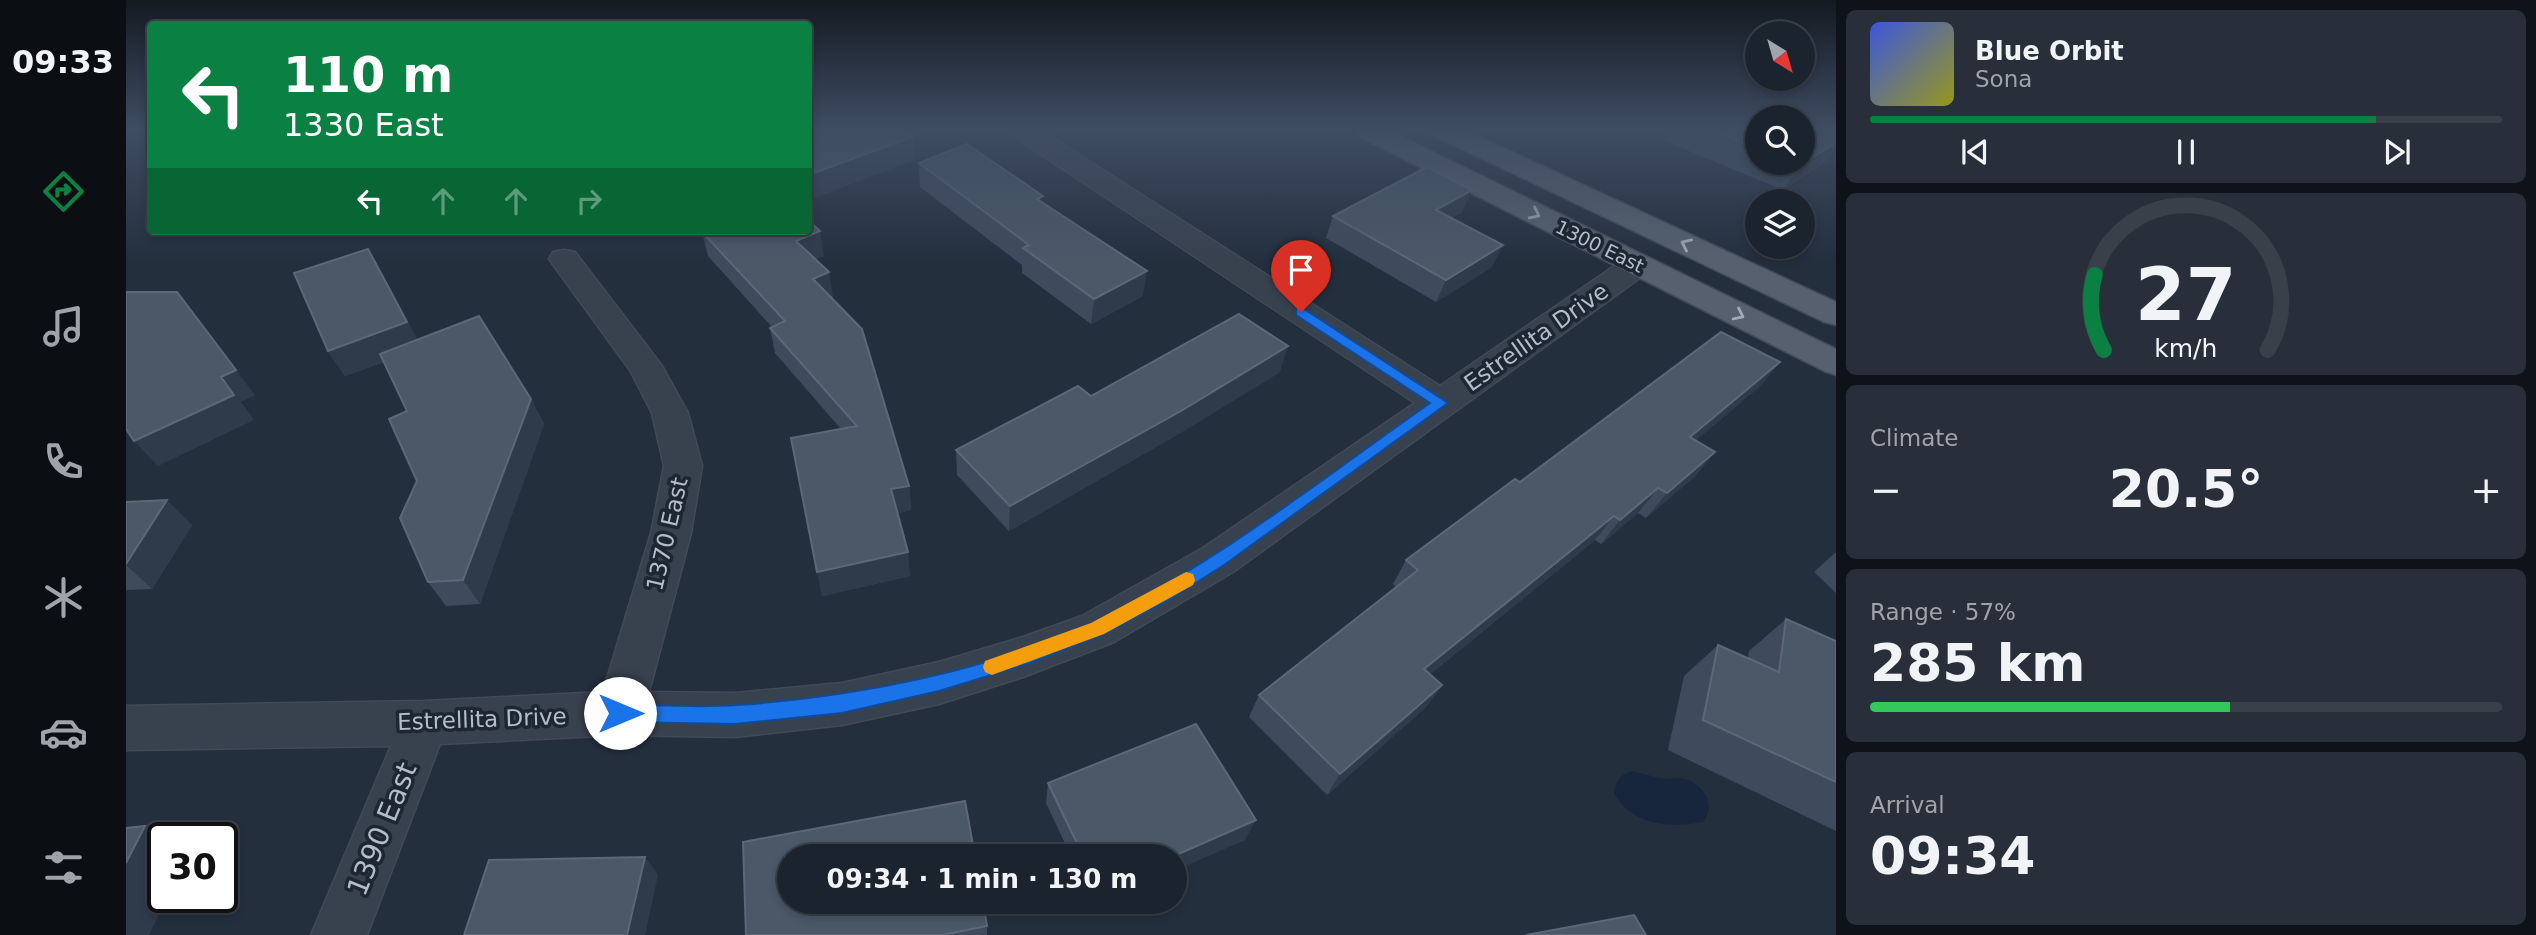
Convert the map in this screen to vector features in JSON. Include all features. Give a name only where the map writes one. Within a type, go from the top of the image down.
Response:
[{"type":"main road","name":"1300 East","points":[[1452,173],[1836,363]]},
{"type":"main road","name":"1300 East","points":[[1534,173],[1836,315]]},
{"type":"street","points":[[1088,173],[1441,403]]},
{"type":"street","name":"1370 East","points":[[564,259],[645,366],[670,413],[683,466],[671,533],[620,713]]},
{"type":"street","name":"Estrellita Drive","points":[[126,728],[424,723],[620,713],[735,715],[842,704],[939,682],[1023,657],[1098,629],[1218,560],[1637,265]]},
{"type":"street","name":"1390 East","points":[[340,935],[424,723]]},
{"type":"water","points":[[1632,771],[1662,779],[1681,778],[1695,784],[1708,801],[1709,808],[1703,822],[1665,824],[1641,818],[1631,812],[1614,793],[1619,779]]},
{"type":"building","points":[[932,173],[1009,173],[1043,196],[1037,199],[1147,271],[1094,299],[1023,248],[1029,245]]},
{"type":"building","points":[[1416,173],[1438,173],[1472,190],[1436,210],[1503,245],[1446,280],[1333,216]]},
{"type":"building","points":[[812,224],[820,231],[812,234]]},
{"type":"building","points":[[705,235],[810,235],[796,241],[829,272],[813,279],[862,329],[909,486],[891,489],[908,552],[817,572],[791,438],[857,426],[770,328],[785,321]]},
{"type":"building","points":[[368,249],[407,322],[328,351],[294,273]]},
{"type":"building","points":[[126,292],[177,292],[236,370],[221,377],[234,395],[134,441],[126,429]]},
{"type":"building","points":[[1239,314],[1288,346],[1181,411],[1010,506],[956,450],[1078,386],[1091,396]]},
{"type":"building","points":[[479,316],[531,399],[463,580],[428,582],[400,518],[417,481],[389,419],[407,411],[380,354]]},
{"type":"building","points":[[1721,332],[1780,362],[1690,437],[1715,452],[1667,493],[1658,488],[1620,520],[1614,516],[1424,669],[1442,685],[1340,774],[1259,695],[1418,570],[1406,560],[1515,479],[1520,482]]},
{"type":"building","points":[[167,500],[126,564],[126,502]]},
{"type":"building","points":[[1786,619],[1836,641],[1836,782],[1703,720],[1718,645],[1779,672]]},
{"type":"building","points":[[1196,724],[1256,820],[1187,850],[1187,844],[1077,844],[1048,783]]},
{"type":"building","points":[[965,801],[973,844],[777,844],[777,914],[985,914],[987,926],[942,935],[746,935],[743,842]]},
{"type":"building","points":[[145,826],[126,863],[126,828]]},
{"type":"building","points":[[645,857],[627,935],[464,935],[489,860]]},
{"type":"building","points":[[1634,915],[1646,935],[1526,935]]},
{"type":"slow traffic","points":[[992,667],[1098,629],[1186,580]]},
{"type":"route","points":[[620,713],[735,715],[866,699],[939,682],[1023,657],[1098,629],[1161,595],[1218,560],[1441,403],[1301,312]]}]
